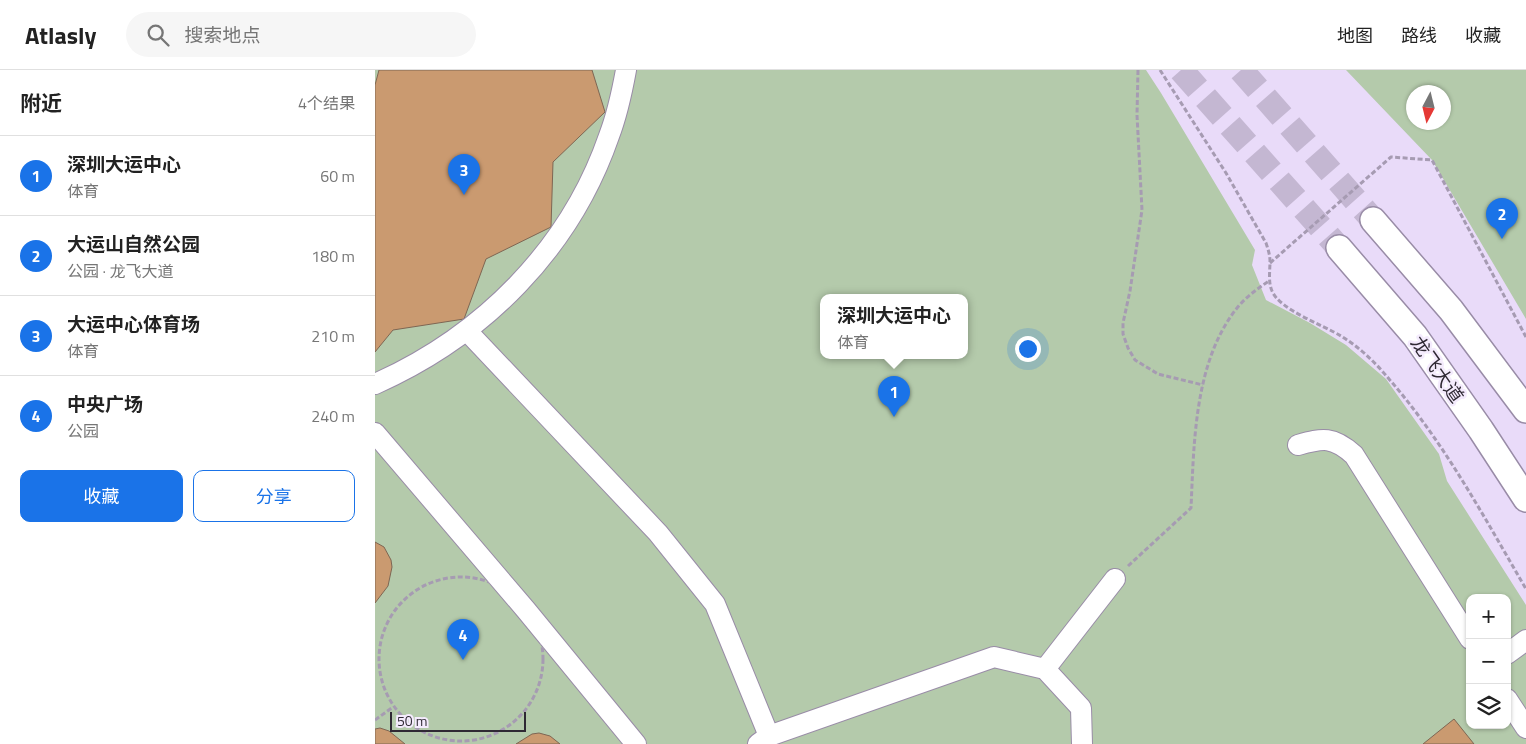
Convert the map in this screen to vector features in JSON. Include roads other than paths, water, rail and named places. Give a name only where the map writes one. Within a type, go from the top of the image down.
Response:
[{"type":"main road","points":[[1373,220],[1451,310],[1526,410]]},
{"type":"main road","name":"龙飞大道","points":[[1339,248],[1415,336],[1526,498]]},
{"type":"street","points":[[375,384],[438,351],[467,331],[494,309],[542,258],[563,230],[581,200],[596,169],[619,103],[626,70]]},
{"type":"street","points":[[467,331],[658,533],[715,604],[763,740],[994,657],[1045,669],[1081,708],[1082,744]]},
{"type":"street","points":[[375,433],[637,744]]},
{"type":"street","points":[[1297,446],[1328,440],[1343,444],[1354,454],[1466,633]]},
{"type":"street","points":[[1045,669],[1115,579]]},
{"type":"street","points":[[1511,651],[1526,640]]},
{"type":"street","points":[[1511,657],[1526,649]]},
{"type":"street","points":[[1511,705],[1526,728]]},
{"type":"tunnel","points":[[1181,70],[1339,248]]},
{"type":"tunnel","points":[[1241,70],[1373,220]]},
{"type":"place","name":"大运中心体育场","points":[[464,195]]},
{"type":"place","name":"大运山自然公园","points":[[1502,239]]},
{"type":"place","name":"深圳大运中心","points":[[894,417]]},
{"type":"place","name":"中央广场","points":[[463,660]]}]
